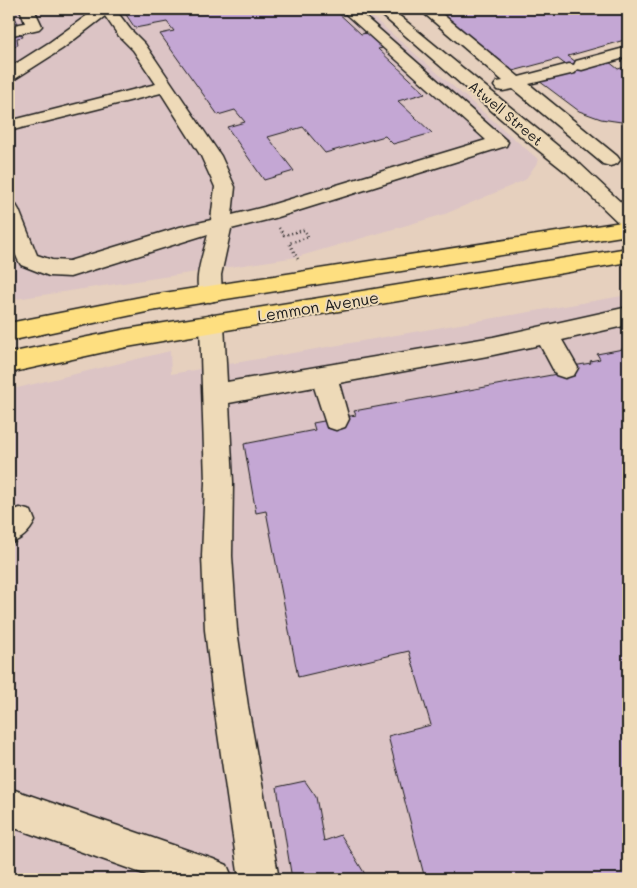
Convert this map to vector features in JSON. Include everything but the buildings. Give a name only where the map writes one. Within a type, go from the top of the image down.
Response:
[{"type":"main road","name":"Lemmon Avenue","points":[[9,332],[133,306],[628,228]]},
{"type":"main road","name":"Lemmon Avenue","points":[[9,363],[127,338],[628,254]]},
{"type":"main road","points":[[210,294],[212,324]]},
{"type":"street","points":[[13,30],[34,26],[27,9]]},
{"type":"street","points":[[9,75],[56,46],[94,15],[110,9],[124,32],[139,47],[211,156],[225,187],[221,224],[210,276],[210,294]]},
{"type":"street","points":[[346,9],[498,142]]},
{"type":"street","name":"Atwell Street","points":[[382,9],[574,169],[628,220]]},
{"type":"street","points":[[427,9],[518,83],[619,158]]},
{"type":"street","points":[[36,40],[52,29]]},
{"type":"street","points":[[480,91],[518,83],[628,52]]},
{"type":"street","points":[[9,126],[166,87]]},
{"type":"street","points":[[9,210],[22,247],[29,260],[49,268],[70,269],[188,232],[268,213],[498,142],[530,134]]},
{"type":"street","points":[[574,169],[619,158]]},
{"type":"street","points":[[214,395],[493,346],[628,316]]},
{"type":"street","points":[[212,324],[219,482],[217,556],[221,630],[231,706],[259,879]]},
{"type":"street","points":[[547,334],[565,368]]},
{"type":"street","points":[[324,376],[336,419]]},
{"type":"street","points":[[9,808],[213,879]]},
{"type":"path","points":[[268,213],[284,236],[304,230],[309,237],[289,244],[300,261]]},
{"type":"shaded area","points":[[9,9],[363,9],[539,160],[525,180],[445,214],[297,257],[9,300]]},
{"type":"shaded area","points":[[628,295],[628,879],[9,879],[9,390],[170,351],[171,374]]}]
